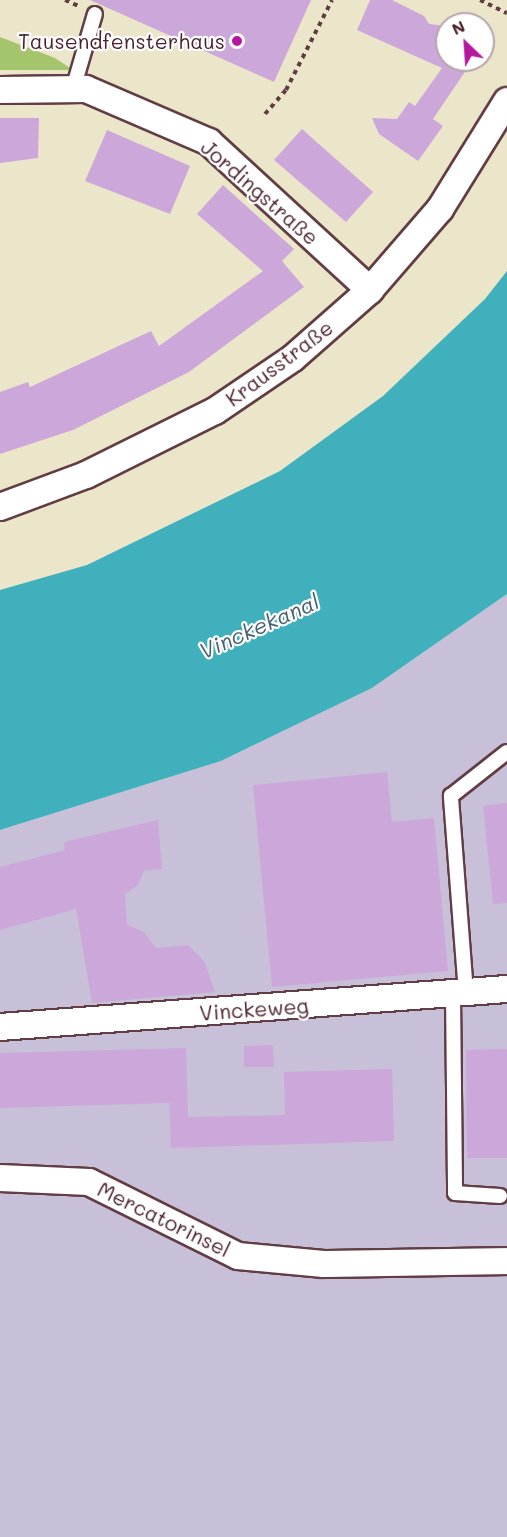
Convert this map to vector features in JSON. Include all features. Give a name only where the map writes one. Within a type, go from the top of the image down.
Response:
[{"type":"street","name":"Jordingstraße","points":[[0,90],[86,89],[209,142],[370,290]]},
{"type":"street","name":"Krausstraße","points":[[0,507],[86,475],[215,411],[292,358],[370,290],[465,174],[507,101]]},
{"type":"street","name":"Vinckeweg","points":[[0,1027],[507,989]]},
{"type":"street","name":"Mercatorinsel","points":[[0,1178],[89,1182],[238,1256],[324,1264],[507,1261]]},
{"type":"lane","points":[[73,89],[95,14]]},
{"type":"lane","points":[[500,1196],[455,1193],[459,993],[451,796],[507,752]]},
{"type":"path","points":[[265,114],[286,90],[332,0]]},
{"type":"path","points":[[480,0],[507,13]]},
{"type":"shaded area","points":[[507,594],[507,1537],[0,1537],[0,830],[221,761],[372,688]]},
{"type":"green space","points":[[0,37],[55,58],[73,70],[0,70]]},
{"type":"water","name":"Vinckekanal","points":[[507,271],[507,594],[372,688],[221,761],[0,830],[0,590],[87,565],[280,471],[383,396],[485,299]]},
{"type":"building","name":"Tausendfensterhaus","points":[[90,0],[311,0],[274,82]]},
{"type":"building","points":[[370,0],[392,0],[424,16],[429,24],[435,25],[435,65],[357,30]]},
{"type":"building","points":[[439,72],[465,72],[433,119],[443,126],[418,161],[379,134],[372,118],[397,119],[409,102],[415,106]]},
{"type":"building","points":[[0,118],[39,118],[38,158],[0,163]]},
{"type":"building","points":[[302,129],[373,192],[346,222],[274,160]]},
{"type":"building","points":[[107,130],[190,166],[170,214],[85,181]]},
{"type":"building","points":[[223,185],[294,249],[282,261],[304,287],[189,372],[73,430],[0,454],[0,392],[28,382],[30,387],[151,331],[159,346],[263,271],[197,214]]},
{"type":"building","points":[[387,772],[392,822],[434,818],[448,971],[272,987],[253,785]]},
{"type":"building","points":[[507,803],[507,903],[493,904],[483,806]]},
{"type":"building","points":[[158,820],[162,869],[144,871],[138,885],[125,894],[127,925],[144,932],[156,948],[188,945],[204,961],[215,992],[92,1003],[76,909],[0,930],[0,867],[65,850],[64,842]]},
{"type":"building","points":[[273,1045],[274,1067],[244,1067],[244,1046]]},
{"type":"building","points":[[186,1048],[188,1117],[285,1115],[284,1072],[392,1069],[394,1141],[171,1148],[169,1103],[0,1108],[0,1053]]},
{"type":"building","points":[[507,1049],[507,1158],[467,1158],[466,1050]]},
{"type":"place","name":"Tausendfensterhaus","points":[[237,41]]}]
